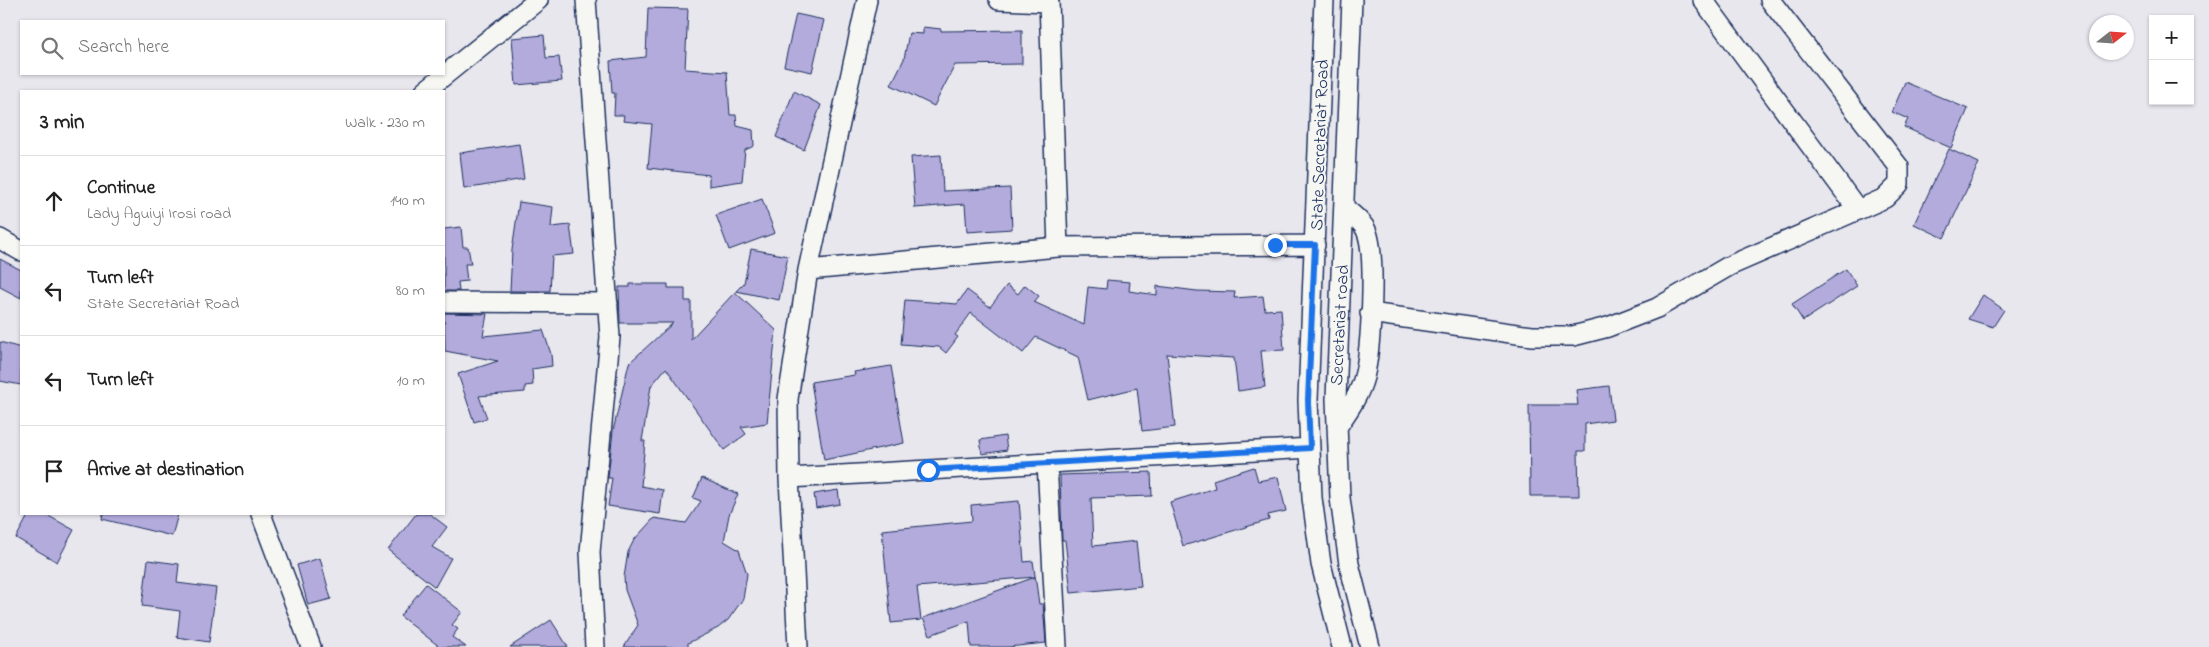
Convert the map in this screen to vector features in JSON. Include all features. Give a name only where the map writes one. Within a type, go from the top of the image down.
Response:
[{"type":"street","points":[[427,90],[538,0]]},
{"type":"street","points":[[586,0],[610,336],[590,552],[595,647]]},
{"type":"street","points":[[798,647],[789,478],[788,399],[808,270],[867,0]]},
{"type":"street","points":[[999,0],[1049,1],[1058,247]]},
{"type":"street","name":"State Secretariat Road","points":[[1324,0],[1308,400],[1312,498],[1321,564],[1342,647]]},
{"type":"street","name":"Secretariat road","points":[[1352,0],[1336,399],[1340,498],[1349,564],[1370,647]]},
{"type":"street","points":[[1370,313],[1532,336],[1573,336],[1608,327],[1656,308],[1729,266],[1885,198],[1899,184],[1899,167],[1770,0]]},
{"type":"street","points":[[1706,1],[1858,210]]},
{"type":"street","points":[[1337,427],[1353,405],[1364,378],[1370,337],[1370,240],[1365,228],[1345,208]]},
{"type":"street","points":[[0,239],[20,250]]},
{"type":"street","points":[[808,270],[1058,247],[1315,245]]},
{"type":"street","points":[[445,302],[608,302]]},
{"type":"street","points":[[789,478],[1310,448]]},
{"type":"street","points":[[1048,463],[1056,647]]},
{"type":"street","points":[[262,515],[311,647]]},
{"type":"building","points":[[648,8],[688,9],[685,69],[727,72],[730,115],[736,115],[737,126],[753,130],[754,146],[745,150],[742,181],[709,186],[709,175],[648,168],[652,124],[623,121],[624,115],[614,115],[615,93],[612,93],[610,61],[646,57]]},
{"type":"building","points":[[796,14],[824,20],[812,72],[784,66]]},
{"type":"building","points":[[923,27],[941,29],[941,31],[1022,30],[1022,64],[955,65],[934,106],[891,85],[904,59],[909,33],[923,34]]},
{"type":"building","points":[[544,35],[546,58],[559,57],[562,81],[516,85],[512,38]]},
{"type":"building","points":[[1905,82],[1968,109],[1951,148],[1904,127],[1908,119],[1892,112]]},
{"type":"building","points":[[794,91],[821,105],[804,150],[776,137]]},
{"type":"building","points":[[519,144],[524,179],[464,189],[460,153]]},
{"type":"building","points":[[1949,149],[1979,163],[1944,238],[1914,224]]},
{"type":"building","points":[[941,155],[943,191],[1010,188],[1012,229],[967,232],[965,204],[915,208],[911,157]]},
{"type":"building","points":[[762,199],[775,233],[729,250],[716,215]]},
{"type":"building","points":[[519,202],[553,207],[551,227],[570,225],[574,254],[552,256],[550,291],[510,291],[512,250]]},
{"type":"building","points":[[461,227],[463,247],[468,247],[471,264],[465,264],[467,281],[458,282],[459,291],[445,291],[445,229]]},
{"type":"building","points":[[751,249],[788,256],[779,300],[736,291],[744,283]]},
{"type":"building","points":[[0,259],[20,269],[20,297],[0,287]]},
{"type":"building","points":[[1846,269],[1857,286],[1803,321],[1792,304]]},
{"type":"building","points":[[1107,280],[1130,282],[1129,291],[1157,295],[1157,286],[1197,291],[1235,292],[1234,298],[1263,296],[1265,310],[1281,309],[1284,350],[1261,351],[1265,387],[1238,391],[1234,358],[1167,354],[1175,427],[1142,431],[1137,388],[1088,400],[1078,357],[1036,337],[1023,353],[971,313],[955,335],[958,337],[946,353],[939,347],[901,344],[905,300],[957,304],[967,290],[990,307],[1007,285],[1018,294],[1025,285],[1039,296],[1034,302],[1084,325],[1088,287],[1106,289]]},
{"type":"building","points":[[630,284],[668,284],[668,288],[685,288],[685,301],[691,301],[691,339],[735,292],[776,330],[767,423],[741,427],[746,434],[724,450],[666,368],[651,386],[642,441],[645,441],[641,486],[663,490],[660,514],[608,506],[612,478],[608,478],[613,431],[629,363],[673,323],[620,323],[619,287],[630,287]]},
{"type":"building","points":[[1983,295],[2004,310],[1993,327],[1968,319]]},
{"type":"building","points":[[445,313],[487,314],[483,336],[543,330],[551,354],[552,366],[532,369],[533,385],[525,386],[525,392],[479,396],[487,418],[474,422],[458,374],[498,361],[445,351]]},
{"type":"building","points":[[0,342],[20,348],[20,385],[0,381]]},
{"type":"building","points":[[891,366],[904,443],[824,460],[811,382],[855,375],[854,372]]},
{"type":"building","points":[[1609,386],[1613,420],[1585,424],[1585,451],[1578,451],[1579,496],[1530,496],[1529,405],[1578,405],[1576,390]]},
{"type":"building","points":[[1005,436],[1007,450],[982,454],[980,440]]},
{"type":"building","points":[[1254,467],[1258,481],[1278,477],[1286,511],[1268,515],[1269,520],[1183,546],[1170,502],[1215,488],[1213,480]]},
{"type":"building","points":[[1151,472],[1152,496],[1091,498],[1093,546],[1136,541],[1141,586],[1071,593],[1065,540],[1062,540],[1060,475]]},
{"type":"building","points":[[702,478],[738,494],[729,515],[724,541],[739,550],[747,574],[743,599],[728,620],[718,628],[688,643],[688,647],[624,647],[638,625],[625,590],[624,577],[628,552],[634,540],[654,518],[686,523],[701,501],[693,498]]},
{"type":"building","points":[[838,490],[840,504],[816,508],[814,494]]},
{"type":"building","points":[[1019,501],[1024,562],[1033,561],[1039,604],[1043,604],[1046,643],[1008,647],[971,647],[969,621],[930,635],[923,618],[1035,577],[917,587],[921,620],[891,623],[882,530],[972,521],[971,505]]},
{"type":"building","points":[[28,515],[47,515],[74,530],[57,562],[16,538]]},
{"type":"building","points":[[103,515],[178,515],[172,536],[102,519]]},
{"type":"building","points":[[415,515],[431,515],[447,527],[432,547],[451,558],[435,587],[388,550]]},
{"type":"building","points":[[320,558],[331,599],[308,605],[297,565]]},
{"type":"building","points":[[148,560],[179,564],[177,583],[216,588],[209,642],[177,637],[180,611],[142,606]]},
{"type":"building","points":[[426,584],[462,612],[452,625],[458,629],[452,637],[466,647],[440,647],[400,616]]},
{"type":"building","points":[[551,620],[568,647],[510,647]]},
{"type":"route","points":[[928,470],[1310,448],[1308,400],[1315,245],[1275,245]]}]
